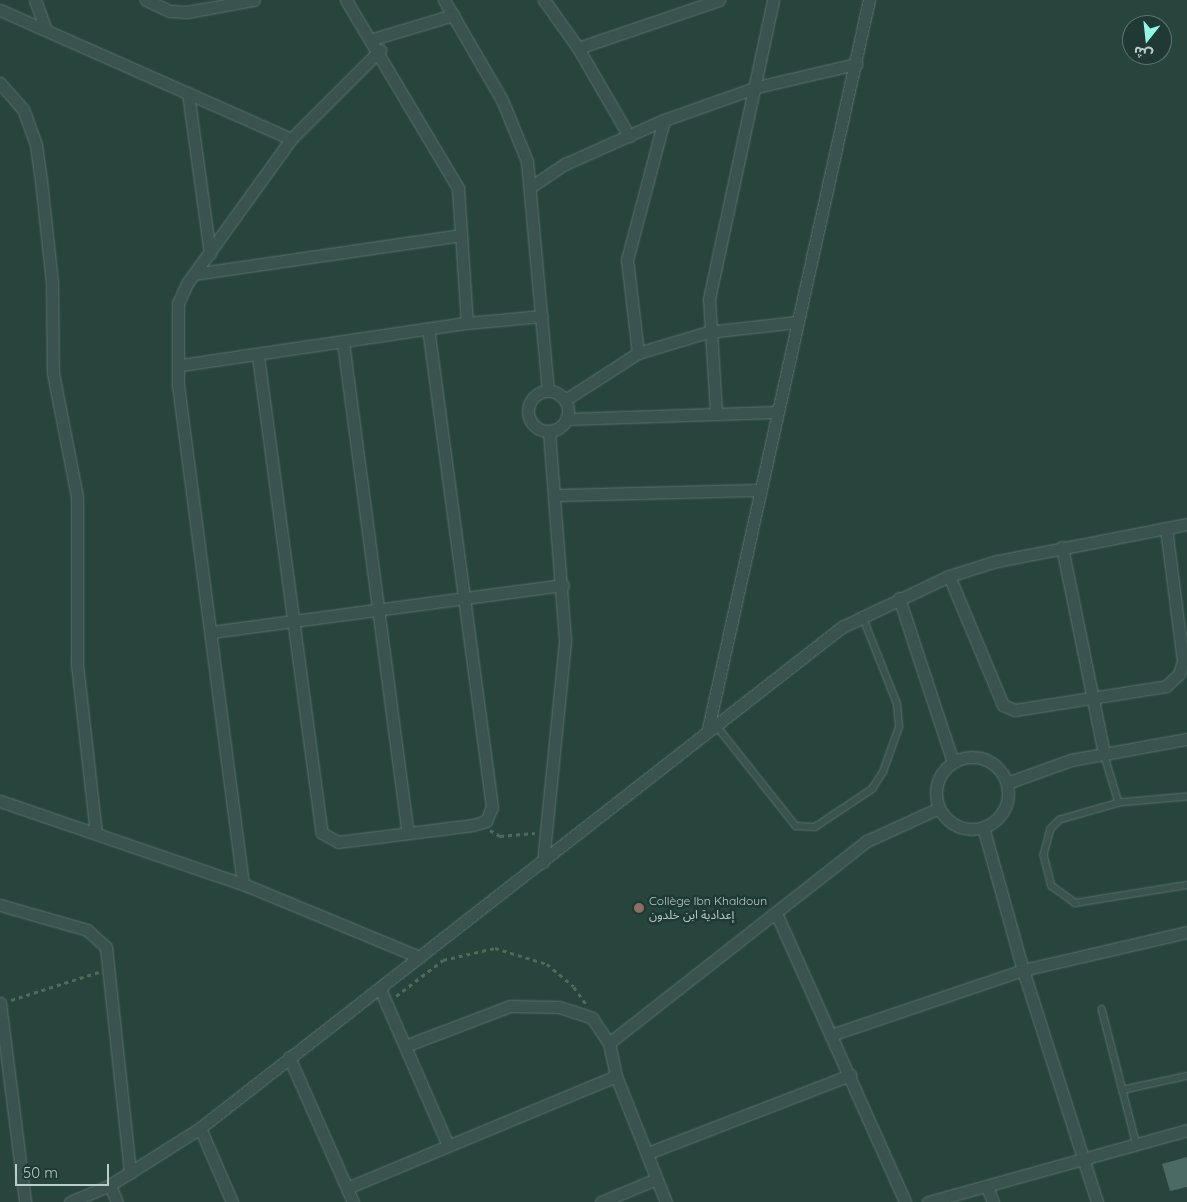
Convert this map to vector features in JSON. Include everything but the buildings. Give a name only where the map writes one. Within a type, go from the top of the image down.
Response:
[{"type":"street","points":[[35,0],[45,28]]},
{"type":"street","points":[[146,0],[170,11],[187,12],[236,1],[254,0]]},
{"type":"street","points":[[346,0],[380,50],[451,172],[458,188],[467,323]]},
{"type":"street","points":[[544,0],[578,48],[629,136]]},
{"type":"street","points":[[578,48],[719,0]]},
{"type":"street","points":[[716,412],[708,332],[713,268],[757,87],[773,0]]},
{"type":"street","points":[[712,726],[776,412],[869,0]]},
{"type":"street","points":[[448,1],[453,15],[516,131],[532,186],[548,390]]},
{"type":"street","points":[[0,10],[45,28],[291,139]]},
{"type":"street","points":[[373,39],[453,15]]},
{"type":"street","points":[[243,884],[178,386],[181,365],[178,303],[194,274],[291,139],[380,50]]},
{"type":"street","points":[[532,186],[565,164],[664,120],[757,87],[856,64]]},
{"type":"street","points":[[0,83],[23,109],[36,145],[41,181],[52,284],[55,390],[77,498],[77,664],[96,833]]},
{"type":"street","points":[[188,93],[210,254]]},
{"type":"street","points":[[638,353],[627,260],[664,120]]},
{"type":"street","points":[[194,274],[461,234]]},
{"type":"street","points":[[181,365],[258,356],[467,323],[542,316]]},
{"type":"street","points":[[565,400],[638,353],[708,332],[796,322]]},
{"type":"street","points":[[258,356],[291,621],[322,833],[338,842],[486,821],[492,807],[428,329]]},
{"type":"street","points":[[343,342],[382,609],[408,833]]},
{"type":"street","points":[[548,431],[533,424],[527,412],[535,394],[548,390],[565,400]]},
{"type":"street","points":[[565,400],[566,419]]},
{"type":"street","points":[[548,431],[566,419],[716,412],[776,412]]},
{"type":"street","points":[[543,862],[562,699],[563,585],[548,431]]},
{"type":"street","points":[[554,495],[760,490]]},
{"type":"street","points":[[70,1202],[110,1186],[200,1128],[289,1057],[543,862],[712,726],[862,616],[949,576],[1062,547],[1187,524]]},
{"type":"street","points":[[949,576],[1003,705],[1015,710],[1092,696],[1166,686],[1179,674],[1183,661],[1166,528]]},
{"type":"street","points":[[1062,547],[1104,753]]},
{"type":"street","points":[[211,632],[563,585]]},
{"type":"street","points":[[899,598],[953,762]]},
{"type":"street","points":[[1007,783],[1104,753],[1187,739]]},
{"type":"street","points":[[969,757],[986,759],[999,769],[1007,783],[1004,810],[983,827],[958,826],[940,808],[936,792],[941,775],[953,762],[969,757]]},
{"type":"street","points":[[0,801],[243,884],[419,957]]},
{"type":"street","points":[[609,1043],[867,841],[940,808]]},
{"type":"street","points":[[983,827],[1023,970],[1097,1202]]},
{"type":"street","points":[[0,905],[87,930],[106,947],[110,968],[130,1173]]},
{"type":"street","points":[[776,913],[850,1075],[905,1202]]},
{"type":"street","points":[[831,1035],[1023,970],[1187,932]]},
{"type":"street","points":[[380,989],[447,1143]]},
{"type":"street","points":[[0,1003],[25,1202]]},
{"type":"street","points":[[406,1046],[510,1006],[559,1007],[592,1018],[609,1043],[616,1076],[666,1202]]},
{"type":"street","points":[[289,1057],[348,1188],[352,1202]]},
{"type":"street","points":[[648,1153],[850,1075]]},
{"type":"street","points":[[348,1188],[447,1143],[616,1076]]},
{"type":"street","points":[[200,1128],[232,1202]]},
{"type":"street","points":[[928,1202],[1137,1146],[1187,1130]]},
{"type":"street","points":[[601,1202],[656,1179]]},
{"type":"street","points":[[110,1186],[116,1202]]},
{"type":"street","points":[[988,1187],[993,1202]]},
{"type":"lane","points":[[712,726],[796,826],[815,828],[872,790],[883,772],[899,727],[897,704],[862,616]]},
{"type":"lane","points":[[1104,753],[1119,803]]},
{"type":"lane","points":[[1187,797],[1119,803],[1060,820],[1051,829],[1044,855],[1052,886],[1059,895],[1086,904],[1187,885]]},
{"type":"lane","points":[[1102,1009],[1137,1146]]},
{"type":"lane","points":[[1122,1090],[1187,1076]]},
{"type":"path","points":[[486,821],[500,836],[547,832]]},
{"type":"path","points":[[386,1003],[443,960],[495,948],[530,956],[561,974],[592,1018]]},
{"type":"path","points":[[0,1003],[110,968]]},
{"type":"place","name":"Collège Ibn Khaldoun إعدادية ابن خلدون","points":[[639,908]]}]
